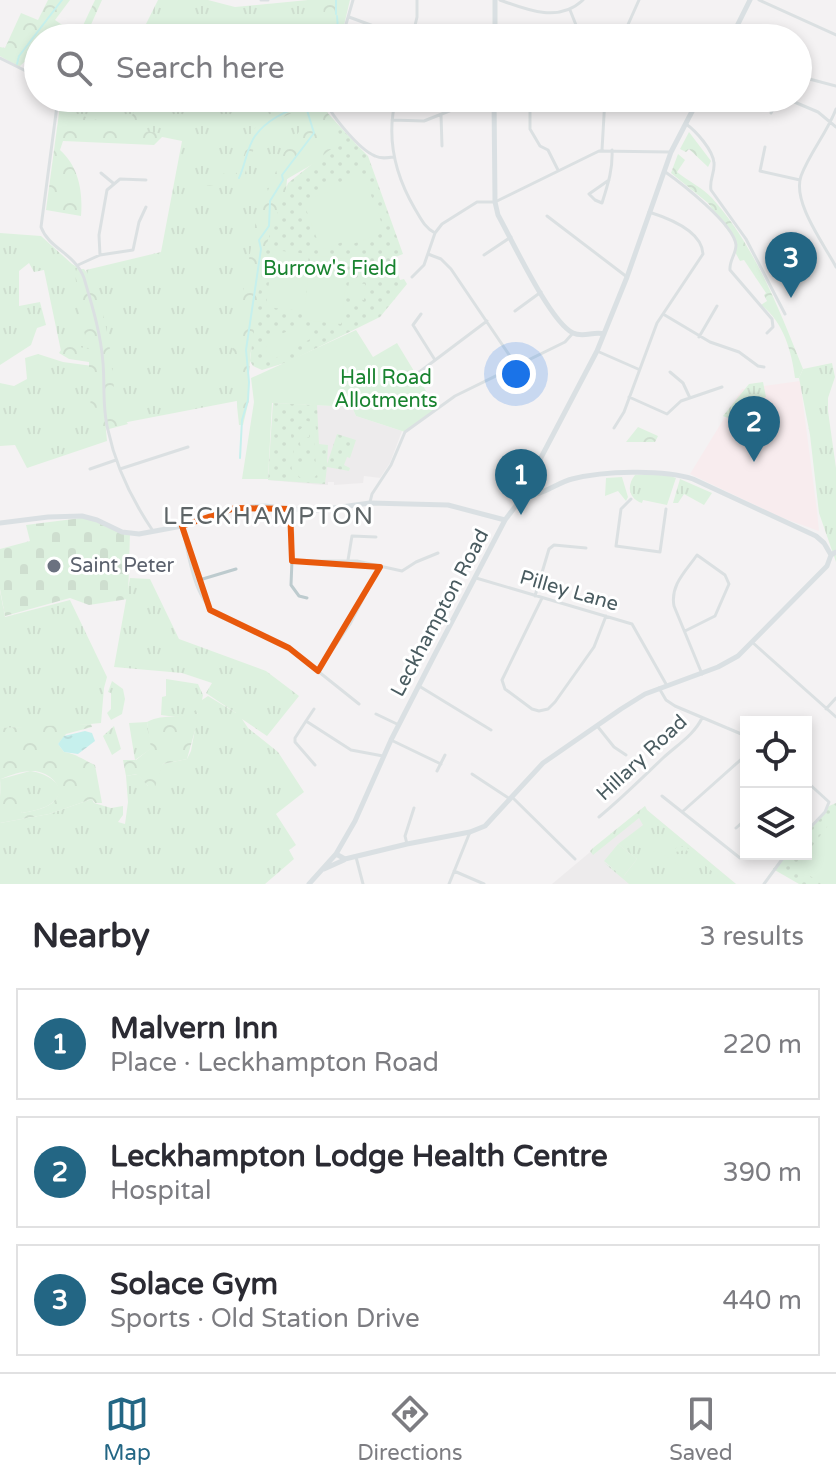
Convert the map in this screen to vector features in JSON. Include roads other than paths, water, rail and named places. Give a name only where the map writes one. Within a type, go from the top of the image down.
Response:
[{"type":"street","points":[[261,0],[268,0]]},
{"type":"street","points":[[347,24],[353,0]]},
{"type":"street","points":[[415,24],[417,0]]},
{"type":"street","points":[[496,24],[497,0],[540,12],[570,10],[583,0]]},
{"type":"street","points":[[628,24],[639,0]]},
{"type":"street","points":[[738,24],[750,0]]},
{"type":"street","points":[[759,0],[812,24]]},
{"type":"street","points":[[570,10],[576,24]]},
{"type":"street","points":[[349,17],[368,24]]},
{"type":"street","points":[[812,24],[836,35]]},
{"type":"street","points":[[0,58],[24,70]]},
{"type":"street","points":[[812,80],[836,86]]},
{"type":"street","points":[[812,109],[836,127]]},
{"type":"street","points":[[836,109],[800,180],[803,206],[836,267]]},
{"type":"street","points":[[56,112],[41,227],[46,237],[78,265],[99,338],[107,430],[116,460],[139,512],[153,531]]},
{"type":"street","points":[[330,112],[368,152],[382,158],[394,157]]},
{"type":"street","points":[[393,112],[394,157],[411,202],[426,227],[435,233]]},
{"type":"street","points":[[392,120],[419,122],[448,112]]},
{"type":"street","points":[[494,112],[495,202],[498,215],[556,316],[573,333],[604,334]]},
{"type":"street","points":[[530,112],[530,129],[540,146],[548,150],[558,170]]},
{"type":"street","points":[[602,150],[604,112]]},
{"type":"street","name":"Leckhampton Road","points":[[309,884],[336,854],[355,821],[391,740],[505,520],[524,495],[597,351],[671,152],[692,112]]},
{"type":"street","points":[[441,115],[442,146]]},
{"type":"street","points":[[686,124],[713,157],[715,164],[709,184],[711,190],[746,239],[785,314]]},
{"type":"street","points":[[765,147],[760,171],[800,180]]},
{"type":"street","points":[[412,277],[423,268],[435,233],[444,222],[481,201],[495,202],[602,150],[671,152]]},
{"type":"street","points":[[609,180],[589,194],[593,199],[602,203],[613,168],[612,150]]},
{"type":"street","points":[[664,171],[712,210],[734,239],[736,247],[729,268],[772,319],[773,327],[767,333]]},
{"type":"street","points":[[101,173],[113,183]]},
{"type":"street","points":[[100,255],[99,235],[105,196],[113,183],[127,178],[146,180]]},
{"type":"street","points":[[78,265],[100,255],[135,248],[139,222],[146,207]]},
{"type":"street","points":[[614,428],[653,332],[701,260],[703,248],[699,239],[681,227],[649,212]]},
{"type":"street","points":[[547,216],[627,277]]},
{"type":"street","points":[[484,255],[511,237]]},
{"type":"street","points":[[428,254],[447,264],[516,366]]},
{"type":"street","points":[[515,311],[541,292]]},
{"type":"street","points":[[699,337],[717,306]]},
{"type":"street","points":[[713,313],[718,316]]},
{"type":"street","points":[[421,314],[413,325],[435,360]]},
{"type":"street","points":[[663,314],[699,337],[739,352],[757,368],[764,367]]},
{"type":"street","points":[[418,373],[487,321]]},
{"type":"street","points":[[370,503],[372,494],[391,466],[405,432],[455,396],[565,342],[573,333]]},
{"type":"street","points":[[597,351],[638,369]]},
{"type":"street","points":[[670,372],[683,383],[690,398]]},
{"type":"street","points":[[667,414],[675,404],[722,387]]},
{"type":"street","points":[[629,397],[667,414],[669,419]]},
{"type":"street","points":[[120,469],[188,447]]},
{"type":"street","points":[[90,469],[116,460]]},
{"type":"street","points":[[319,884],[319,873],[345,859],[470,832],[489,823],[548,759],[635,700],[732,661],[827,566],[834,553],[816,536],[678,474],[588,476],[570,479],[534,495],[524,495]]},
{"type":"street","points":[[631,499],[621,507],[616,546],[660,552],[666,509]]},
{"type":"street","points":[[0,523],[82,516],[126,533],[182,526],[235,508],[265,506],[312,511],[370,503],[448,505],[505,520]]},
{"type":"street","points":[[290,509],[293,535],[291,585],[299,596],[307,598]]},
{"type":"street","points":[[182,526],[196,581],[203,600],[213,612],[289,648],[359,704]]},
{"type":"street","points":[[348,560],[352,536],[376,537]]},
{"type":"street","points":[[535,596],[549,549],[554,545],[586,548]]},
{"type":"street","points":[[292,561],[348,560],[402,571],[438,553]]},
{"type":"street","points":[[685,631],[715,616],[729,584],[725,575],[697,555],[676,584],[673,594],[674,606],[702,674]]},
{"type":"street","points":[[318,671],[350,624],[380,567]]},
{"type":"street","points":[[196,581],[236,569]]},
{"type":"street","name":"Pilley Lane","points":[[476,578],[629,623],[636,627],[666,685]]},
{"type":"street","points":[[542,598],[502,680],[505,689],[537,711],[545,710],[555,702],[597,642],[606,616]]},
{"type":"street","points":[[752,642],[836,717]]},
{"type":"street","points":[[419,686],[491,730]]},
{"type":"street","points":[[659,688],[670,703],[740,734]]},
{"type":"street","points":[[826,709],[836,698]]},
{"type":"street","points":[[314,709],[295,738],[296,744],[315,765]]},
{"type":"street","points":[[376,714],[399,725]]},
{"type":"street","name":"Hillary Road","points":[[599,817],[695,730],[702,718]]},
{"type":"street","points":[[306,721],[351,750],[384,756]]},
{"type":"street","points":[[598,727],[614,747],[626,755]]},
{"type":"street","points":[[391,740],[441,764]]},
{"type":"street","points":[[437,771],[445,755]]},
{"type":"street","points":[[682,812],[740,760]]},
{"type":"street","points":[[472,774],[511,798],[575,859]]},
{"type":"street","points":[[812,786],[827,798],[829,806],[812,825]]},
{"type":"street","points":[[662,796],[740,858]]},
{"type":"street","points":[[407,844],[405,836],[414,808]]},
{"type":"street","points":[[736,828],[740,824]]},
{"type":"street","points":[[449,884],[470,832]]},
{"type":"street","points":[[336,854],[345,859]]},
{"type":"street","points":[[356,857],[363,884]]},
{"type":"street","points":[[764,884],[781,860]]},
{"type":"street","points":[[454,871],[484,884]]},
{"type":"water","points":[[85,731],[92,733],[95,741],[78,754],[64,752],[58,744],[64,736]]},
{"type":"waterway","points":[[44,24],[62,0]]},
{"type":"waterway","points":[[336,0],[336,14]]},
{"type":"waterway","points":[[337,16],[338,24]]},
{"type":"waterway","points":[[17,64],[24,49]]},
{"type":"waterway","points":[[239,178],[255,136],[270,121],[286,112]]},
{"type":"waterway","points":[[240,458],[242,420],[248,400],[246,350],[261,249],[259,240],[269,226],[270,201],[283,180],[282,175],[314,133],[308,112]]},
{"type":"place","name":"Solace Gym","points":[[791,298]]},
{"type":"place","name":"Leckhampton Lodge Health Centre","points":[[754,462]]},
{"type":"place","name":"Malvern Inn","points":[[521,515]]},
{"type":"place","name":"Saint Peter","points":[[54,566]]},
{"type":"district","name":"LECKHAMPTON","points":[[269,516]]},
{"type":"park label","name":"Burrow's Field","points":[[330,269]]},
{"type":"park label","name":"Hall Road Allotments","points":[[386,390]]}]
